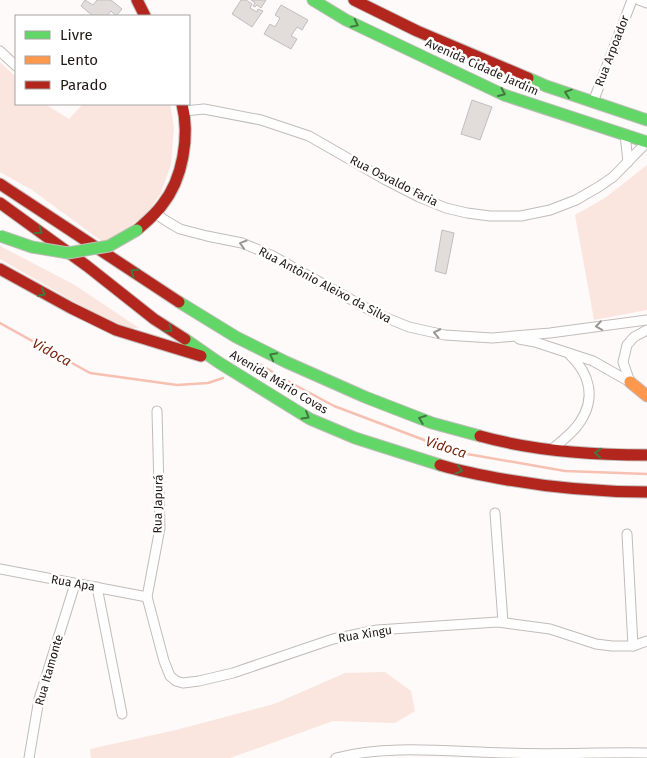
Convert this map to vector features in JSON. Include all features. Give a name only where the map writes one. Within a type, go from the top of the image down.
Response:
[{"type":"main road","points":[[137,0],[144,15]]},
{"type":"main road","name":"Avenida Cidade Jardim","points":[[313,0],[346,20],[504,94],[647,142]]},
{"type":"main road","name":"Avenida Cidade Jardim","points":[[354,0],[417,31],[546,86],[647,120]]},
{"type":"main road","points":[[0,236],[32,247],[68,252],[109,246],[137,230],[156,214],[169,196],[181,166],[185,147],[183,107]]},
{"type":"main road","name":"Avenida Mário Covas","points":[[0,184],[171,297],[236,337],[286,362],[365,397],[432,423],[506,443],[621,455],[647,455]]},
{"type":"main road","name":"Avenida Mário Covas","points":[[0,203],[87,266],[154,318],[218,362],[310,419],[355,438],[464,472],[544,486],[647,492]]},
{"type":"main road","points":[[0,269],[116,330],[218,362]]},
{"type":"main road","points":[[630,382],[647,396]]},
{"type":"street","name":"Rua Arpoador","points":[[593,102],[632,0]]},
{"type":"street","points":[[639,0],[647,3]]},
{"type":"street","points":[[0,51],[15,65]]},
{"type":"street","name":"Rua Osvaldo Faria","points":[[183,107],[261,120],[309,136],[419,197],[446,208],[490,216],[521,216],[550,210],[576,200],[613,177],[647,142]]},
{"type":"street","points":[[625,134],[628,162]]},
{"type":"street","name":"Rua Antônio Aleixo da Silva","points":[[156,214],[180,229],[242,243],[271,255],[377,314],[409,327],[445,335],[492,338],[511,337],[647,320]]},
{"type":"street","points":[[630,382],[623,362],[627,345],[634,337],[647,330]]},
{"type":"street","points":[[511,337],[535,342],[593,361],[630,382]]},
{"type":"street","points":[[552,449],[570,434],[580,422],[587,410],[589,399],[589,388],[585,374],[579,363],[566,352]]},
{"type":"street","name":"Rua Japurá","points":[[147,597],[160,528],[157,411]]},
{"type":"street","points":[[496,513],[503,622]]},
{"type":"street","points":[[627,534],[633,646]]},
{"type":"street","name":"Rua Apa","points":[[0,568],[147,597]]},
{"type":"street","name":"Rua Itamonte","points":[[29,758],[39,699],[75,584]]},
{"type":"street","points":[[97,587],[122,714]]},
{"type":"street","name":"Rua Xingu","points":[[147,597],[164,661],[170,676],[176,682],[184,683],[200,681],[233,672],[333,639],[377,630],[503,622],[550,629],[596,644],[633,646],[647,642]]},
{"type":"street","points":[[336,758],[352,754],[382,751],[527,756],[629,755],[647,752]]},
{"type":"shaded area","points":[[0,62],[15,76],[15,105],[47,105],[69,119],[82,105],[170,105],[174,127],[171,164],[161,193],[147,213],[129,227],[103,242],[32,190],[0,172]]},
{"type":"shaded area","points":[[647,165],[647,310],[594,320],[575,215],[605,198]]},
{"type":"shaded area","points":[[0,246],[73,284],[139,328],[120,328],[0,259]]},
{"type":"shaded area","points":[[385,672],[411,691],[415,711],[395,723],[333,721],[230,758],[91,758],[90,749],[176,730],[274,704],[345,673]]},
{"type":"building","points":[[85,0],[93,5],[97,0],[111,0],[122,9],[117,15],[111,11],[108,15],[92,15],[81,6]]},
{"type":"building","points":[[241,0],[246,0],[252,4],[250,8],[257,12],[258,9],[263,11],[252,27],[232,14]]},
{"type":"building","points":[[251,0],[266,0],[261,8],[257,5],[253,6],[255,3]]},
{"type":"building","points":[[281,5],[308,20],[302,30],[297,27],[291,36],[297,39],[291,49],[264,34],[270,24],[275,27],[280,18],[275,15]]},
{"type":"building","points":[[472,100],[492,107],[480,140],[461,134]]},
{"type":"building","points":[[442,230],[454,233],[446,274],[435,271]]},
{"type":"waterway","name":"Vidoca","points":[[0,323],[90,373],[177,385],[208,383],[223,378]]},
{"type":"waterway","name":"Vidoca","points":[[260,364],[334,406],[456,452],[565,471],[647,474]]},
{"type":"traffic: fast","points":[[313,0],[346,20],[504,95],[647,142]]},
{"type":"traffic: fast","points":[[528,78],[546,86],[647,120]]},
{"type":"traffic: fast","points":[[0,236],[32,247],[68,253],[109,246],[137,230]]},
{"type":"traffic: fast","points":[[179,302],[236,337],[286,362],[365,397],[432,423],[480,436]]},
{"type":"traffic: fast","points":[[185,339],[218,362],[310,419],[355,438],[440,465]]},
{"type":"traffic: slow","points":[[630,382],[647,396]]},
{"type":"traffic: jam","points":[[137,0],[144,15]]},
{"type":"traffic: jam","points":[[354,0],[417,31],[528,78]]},
{"type":"traffic: jam","points":[[137,230],[162,205],[169,195],[180,170],[185,143],[182,105]]},
{"type":"traffic: jam","points":[[0,184],[179,302]]},
{"type":"traffic: jam","points":[[0,203],[87,266],[154,319],[185,339]]},
{"type":"traffic: jam","points":[[0,269],[116,330],[201,356]]},
{"type":"traffic: jam","points":[[480,436],[542,449],[647,455]]},
{"type":"traffic: jam","points":[[440,465],[482,475],[543,485],[577,489],[647,492]]}]
